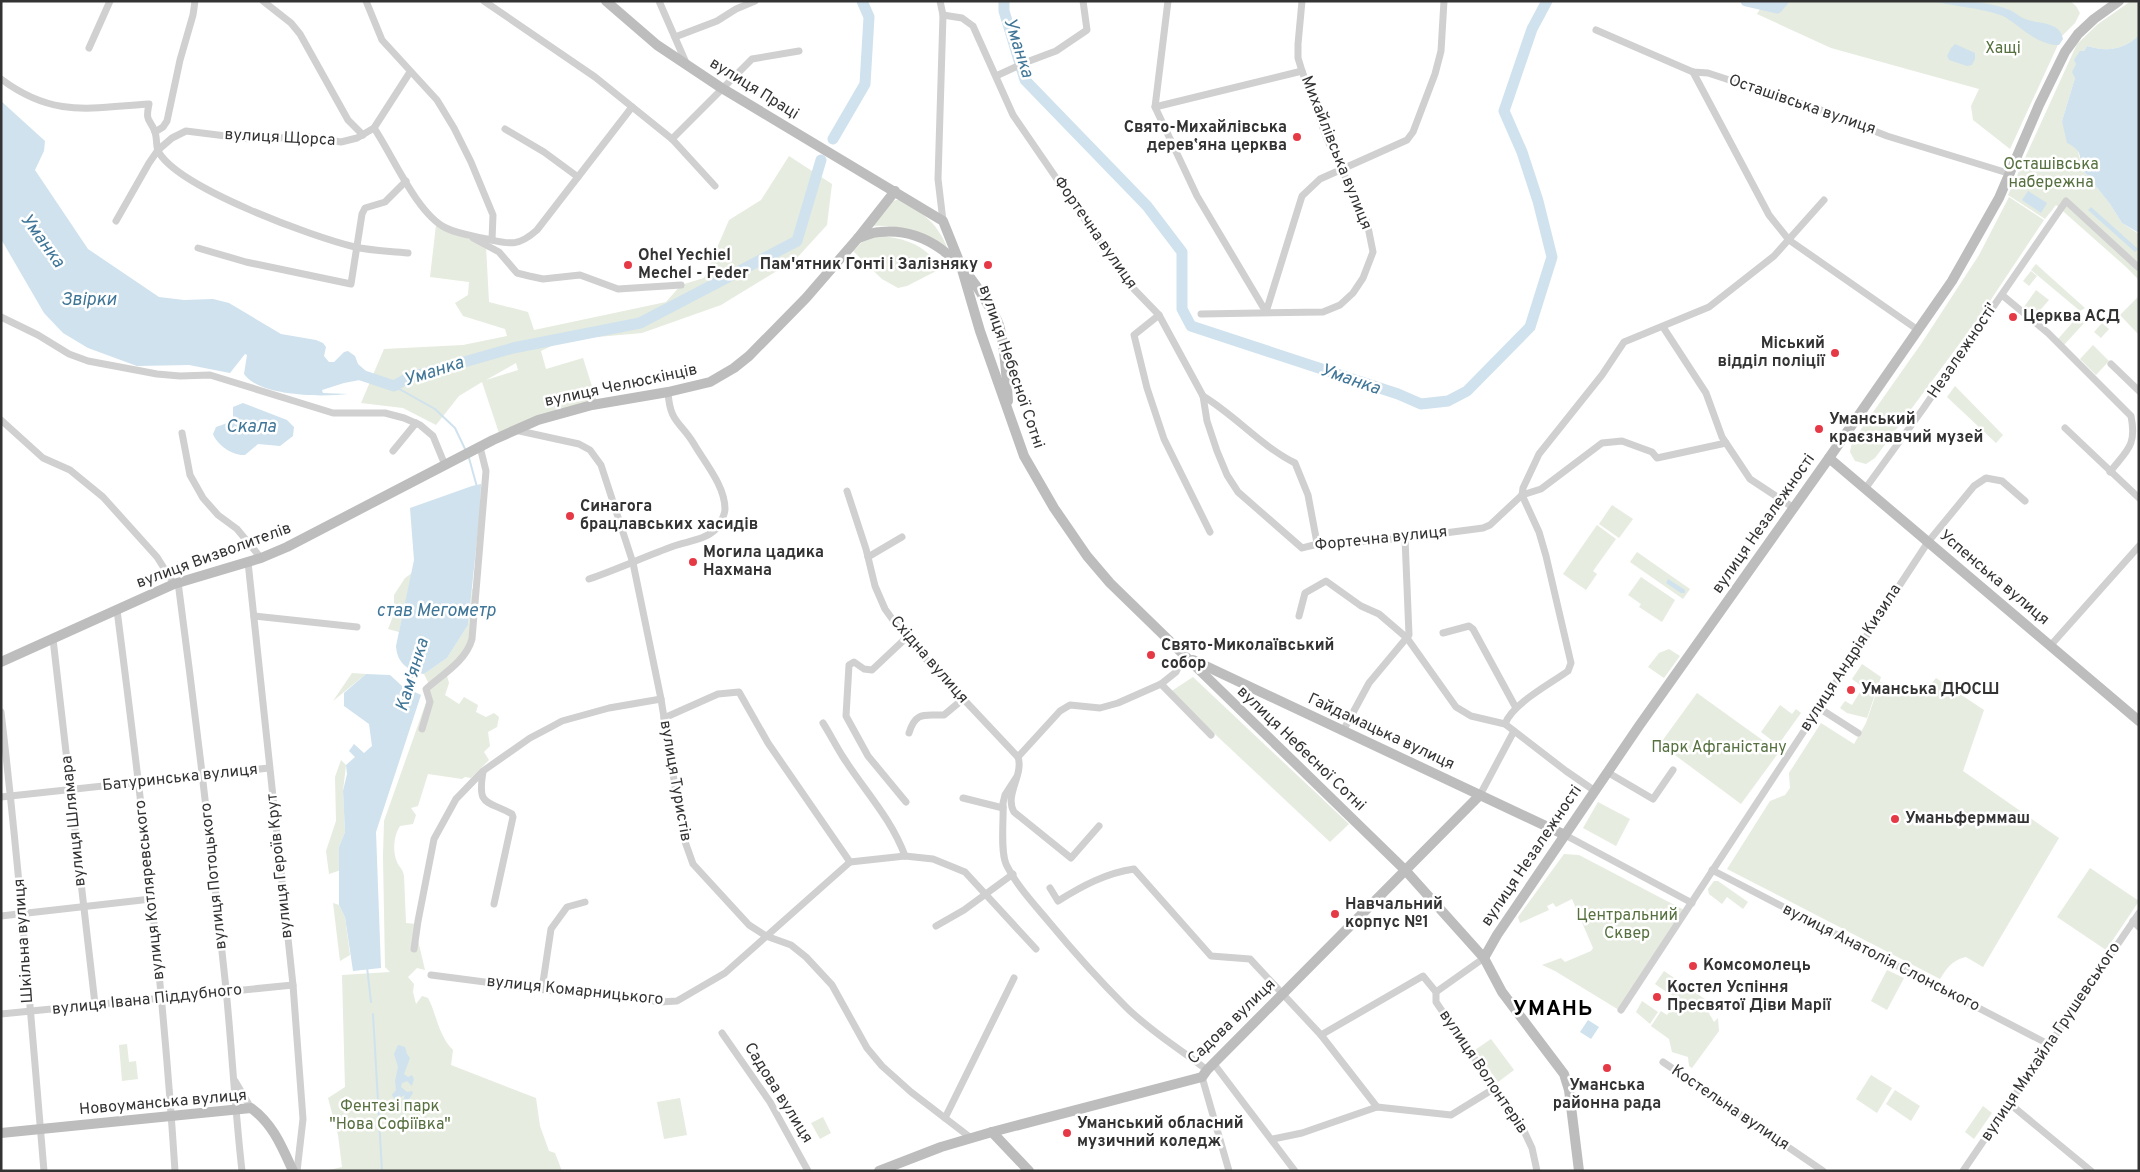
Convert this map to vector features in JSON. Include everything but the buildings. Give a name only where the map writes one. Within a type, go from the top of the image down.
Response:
[{"type":"main road","name":"вулиця Праці","points":[[606,1],[657,45],[722,89],[943,221]]},
{"type":"main road","name":"вулиця Незалежності","points":[[1484,958],[1497,935],[1607,772],[1829,458],[1969,253],[2011,174],[2039,105],[2065,52],[2083,29],[2119,1]]},
{"type":"main road","name":"вулиця Челюскінців","points":[[514,430],[538,420],[592,405],[668,392],[710,382],[734,368],[749,356],[806,298],[858,238],[895,191]]},
{"type":"main road","points":[[943,221],[961,266]]},
{"type":"main road","points":[[858,238],[879,232],[898,232],[922,237],[944,250],[961,266],[974,282],[998,323],[1005,358],[1008,415]]},
{"type":"main road","name":"вулиця Небесної Сотні","points":[[961,266],[1008,415],[1028,464],[1054,508],[1087,556],[1110,583],[1406,871],[1484,958],[1502,992],[1560,1069],[1569,1090],[1579,1171]]},
{"type":"main road","points":[[980,331],[983,325],[988,322],[998,323]]},
{"type":"main road","name":"вулиця Визволителів","points":[[1,662],[176,583],[262,558],[297,542],[514,430]]},
{"type":"main road","name":"Успенська вулиця","points":[[1829,458],[2139,721]]},
{"type":"main road","name":"Гайдамацька вулиця","points":[[1184,656],[1565,835]]},
{"type":"main road","points":[[1217,689],[1222,674]]},
{"type":"main road","name":"Садова вулиця","points":[[885,1169],[971,1138],[1208,1070],[1480,795]]},
{"type":"main road","name":"Новоуманська вулиця","points":[[1,1133],[251,1108],[262,1116],[275,1134],[293,1171]]},
{"type":"main road","points":[[992,1132],[1029,1171]]},
{"type":"street","points":[[89,48],[110,1]]},
{"type":"street","points":[[155,132],[163,127],[167,121],[195,1]]},
{"type":"street","points":[[264,1],[300,34],[348,120],[363,135]]},
{"type":"street","points":[[366,1],[382,40],[437,100],[471,162],[493,215],[492,240]]},
{"type":"street","points":[[484,1],[595,76],[672,139],[715,186]]},
{"type":"street","points":[[659,1],[687,65]]},
{"type":"street","points":[[675,37],[718,22],[736,8],[755,1]]},
{"type":"street","points":[[940,1],[943,15],[938,179],[943,221]]},
{"type":"street","points":[[996,76],[1024,62],[1056,51],[1087,30],[1083,1]]},
{"type":"street","points":[[1168,1],[1155,107],[1197,196],[1266,312]]},
{"type":"street","name":"Михайлівська вулиця","points":[[1201,314],[1266,312],[1304,314],[1323,312],[1340,305],[1353,294],[1363,278],[1373,252],[1367,222],[1327,139],[1298,58],[1302,1]]},
{"type":"street","points":[[1266,312],[1302,196],[1320,179],[1407,140],[1414,132],[1435,74],[1441,51],[1444,1]]},
{"type":"street","name":"Фортечна вулиця","points":[[943,15],[962,18],[973,26],[1013,115],[1129,284],[1159,314],[1203,396],[1207,421],[1217,451],[1227,475],[1238,492],[1302,548],[1317,543],[1405,538],[1483,528],[1490,525],[1522,495],[1523,488],[1539,454],[1602,375],[1624,342],[1709,307],[1774,256],[1824,200]]},
{"type":"street","name":"Осташівська вулиця","points":[[1596,30],[1693,72],[1708,73],[1824,111],[1887,136],[2011,174]]},
{"type":"street","points":[[672,139],[752,59],[799,51]]},
{"type":"street","points":[[1155,107],[1302,71]]},
{"type":"street","points":[[410,72],[374,128],[388,147],[406,180],[433,220],[446,228],[466,234],[511,243],[526,240],[537,230],[632,107]]},
{"type":"street","points":[[1693,72],[1769,214],[1789,240],[1918,330]]},
{"type":"street","points":[[1,79],[16,90],[57,106],[72,109],[149,104],[148,122],[155,132],[158,150],[168,162],[200,186],[280,222],[324,239],[358,247],[408,253]]},
{"type":"street","name":"вулиця Щорса","points":[[158,150],[172,138],[186,131],[250,139],[309,137],[341,142],[363,135],[374,128]]},
{"type":"street","points":[[505,128],[544,152],[578,177]]},
{"type":"street","points":[[116,221],[158,150]]},
{"type":"street","points":[[198,248],[246,262],[352,284],[362,214],[365,208],[385,202],[406,180]]},
{"type":"street","name":"Незалежності'","points":[[1865,489],[2002,295],[2057,211],[2066,201],[2139,268]]},
{"type":"street","points":[[466,234],[499,252],[517,273],[529,276],[543,279],[580,275],[618,289],[681,285]]},
{"type":"street","points":[[2002,295],[2048,333],[2131,416],[2134,432],[2131,445],[2110,472]]},
{"type":"street","points":[[1159,314],[1134,336],[1147,388],[1164,439],[1210,532]]},
{"type":"street","points":[[1,317],[38,335],[69,354],[88,360],[157,374],[180,376],[210,375],[332,413],[385,413],[416,423],[433,436],[445,465]]},
{"type":"street","points":[[1663,326],[1706,394],[1726,443],[1750,479],[1794,508]]},
{"type":"street","points":[[2111,364],[2139,390]]},
{"type":"street","points":[[589,579],[701,538],[717,529],[725,511],[724,498],[715,477],[690,437],[673,419],[669,408],[668,392]]},
{"type":"street","points":[[1203,396],[1224,409],[1277,454],[1296,463],[1308,495],[1317,543]]},
{"type":"street","points":[[1,420],[43,458],[70,470],[103,497],[156,557],[176,583]]},
{"type":"street","points":[[393,450],[416,423]]},
{"type":"street","points":[[2065,428],[2139,498]]},
{"type":"street","name":"вулиця Туристів","points":[[514,430],[579,444],[590,450],[601,465],[633,563],[661,699],[683,836],[693,864],[749,925],[766,936],[791,945],[806,957],[832,985],[867,1048],[882,1066],[911,1092],[971,1138]]},
{"type":"street","points":[[182,433],[190,475],[203,498],[218,515],[237,529],[262,558]]},
{"type":"street","points":[[1505,724],[1508,715],[1568,671],[1571,663],[1539,532],[1522,495],[1541,489],[1602,443],[1622,441],[1652,452],[1657,458],[1726,443]]},
{"type":"street","points":[[422,729],[430,702],[426,689],[462,658],[470,648],[472,639],[486,471],[477,448]]},
{"type":"street","name":"вулиця Андрія Кизила","points":[[1621,1010],[1928,542],[1974,486],[1986,478],[2002,481],[2025,501]]},
{"type":"street","name":"Східна вулиця","points":[[847,491],[881,601],[906,638],[1018,758]]},
{"type":"street","points":[[868,558],[902,537]]},
{"type":"street","points":[[1343,731],[1369,683],[1409,635],[1405,538]]},
{"type":"street","points":[[2051,645],[2139,546]]},
{"type":"street","name":"вулиця Героїв Крут","points":[[248,562],[293,985],[303,1119],[297,1171]]},
{"type":"street","points":[[1299,616],[1305,593],[1326,581],[1361,606],[1379,614],[1407,638],[1456,707],[1471,716],[1505,724],[1594,791]]},
{"type":"street","name":"вулиця Потоцького","points":[[176,583],[203,775],[226,992],[235,1110],[242,1171]]},
{"type":"street","name":"вулиця Котляревського","points":[[117,610],[139,782],[172,1116],[175,1171]]},
{"type":"street","points":[[254,616],[357,627]]},
{"type":"street","points":[[1442,633],[1465,626],[1473,629],[1516,708]]},
{"type":"street","points":[[906,638],[872,670],[864,669],[854,662],[850,665],[846,716],[868,756],[906,802]]},
{"type":"street","name":"вулиця Шлямара","points":[[53,639],[95,1004]]},
{"type":"street","points":[[1099,826],[1071,858],[1014,812],[1011,802],[1020,766],[1018,758],[1060,711],[1070,705],[1100,708],[1118,703],[1161,684],[1176,672],[1184,656]]},
{"type":"street","points":[[1161,684],[1211,735]]},
{"type":"street","points":[[664,718],[718,694],[734,691],[740,692],[768,743],[850,862],[905,856],[933,859],[965,872],[988,894],[1036,949]]},
{"type":"street","points":[[414,949],[434,839],[456,799],[484,771],[530,738],[562,721],[609,708],[661,699]]},
{"type":"street","points":[[909,733],[911,726],[918,717],[923,714],[944,715],[962,700]]},
{"type":"street","points":[[1818,708],[1858,733]]},
{"type":"street","name":"Шкільна вулиця","points":[[1,712],[23,913],[44,1171]]},
{"type":"street","points":[[823,723],[843,757],[887,819],[905,856]]},
{"type":"street","points":[[1480,795],[1514,731]]},
{"type":"street","name":"Батуринська вулиця","points":[[1,797],[269,768]]},
{"type":"street","points":[[1607,772],[1653,799],[1673,770]]},
{"type":"street","points":[[484,771],[481,793],[485,800],[490,805],[512,814],[513,818],[494,904]]},
{"type":"street","points":[[1016,778],[1005,795],[1003,808],[1004,854],[1006,863],[1029,898],[1064,940],[1126,1007],[1156,1033],[1208,1070],[1272,1139],[1296,1171]]},
{"type":"street","points":[[963,798],[1003,808]]},
{"type":"street","points":[[1565,835],[1692,903]]},
{"type":"street","name":"вулиця Комарницького","points":[[431,975],[561,992],[608,993],[660,1002],[678,1001],[725,974],[850,862]]},
{"type":"street","points":[[1050,888],[1058,901],[1075,890],[1116,872],[1134,869],[1207,954],[1216,958],[1250,959],[1321,1035],[1376,1107]]},
{"type":"street","name":"вулиця Анатолія Слонського","points":[[1712,870],[2050,1046]]},
{"type":"street","points":[[936,926],[988,894],[1013,874]]},
{"type":"street","points":[[1,916],[151,899]]},
{"type":"street","points":[[542,989],[552,928],[567,907],[585,902]]},
{"type":"street","name":"вулиця Михайла Грушевського","points":[[1963,1171],[2139,913]]},
{"type":"street","points":[[2133,921],[2139,927]]},
{"type":"street","points":[[1436,992],[1484,958]]},
{"type":"street","name":"вулиця Волонтерів","points":[[1321,1035],[1423,976],[1436,992],[1436,1002],[1495,1088],[1532,1148],[1537,1171]]},
{"type":"street","points":[[945,1118],[1014,978]]},
{"type":"street","name":"вулиця Івана Піддубного","points":[[1,1014],[293,985]]},
{"type":"street","name":"Садова вулиця","points":[[722,1033],[770,1102],[808,1171]]},
{"type":"street","name":"Костельна вулиця","points":[[1663,1062],[1823,1171]]},
{"type":"street","points":[[1208,1070],[1229,1171]]},
{"type":"street","points":[[234,1079],[251,1108]]},
{"type":"street","points":[[1272,1139],[1302,1132],[1376,1107],[1451,1115],[1495,1088]]},
{"type":"street","points":[[2010,1104],[2091,1171]]},
{"type":"green space","name":"Хащі","points":[[1765,1],[2070,1],[2080,13],[2075,23],[2062,36],[2010,149],[1973,120],[1971,106],[1979,89],[1831,48],[1757,14]]},
{"type":"green space","name":"Осташівська набережна","points":[[2131,1],[2139,1],[2139,35],[2121,47],[2101,49],[2087,46],[2076,65],[2075,78],[2062,121],[2077,148],[2083,170],[2110,204],[2122,223],[2139,234],[2139,283],[2137,278],[2126,267],[2056,205],[2045,219],[2008,195],[2077,44],[2098,24]]},
{"type":"green space","points":[[789,156],[832,184],[827,225],[795,260],[721,305],[642,333],[564,340],[541,351],[546,369],[583,358],[597,402],[499,433],[482,382],[459,396],[436,425],[403,408],[361,403],[384,349],[463,345],[507,336],[505,329],[463,316],[455,303],[468,295],[469,282],[430,277],[436,225],[486,246],[489,302],[528,312],[534,330],[666,302],[681,285],[704,278],[729,220],[761,200]],"holes":[[[516,363],[518,370],[486,380]]]},
{"type":"green space","points":[[2009,197],[2044,220],[1980,316],[1875,458],[1866,464],[1855,461],[1850,452],[1852,442],[1921,344],[1979,255]]},
{"type":"green space","points":[[900,199],[933,224],[947,247],[929,237],[910,230],[890,226],[870,226],[890,202]]},
{"type":"green space","points":[[880,236],[907,241],[915,245],[929,254],[942,268],[907,286],[898,288],[882,279],[853,251],[862,242]]},
{"type":"green space","points":[[2036,264],[2085,308],[2080,311],[2031,270]]},
{"type":"green space","points":[[2031,271],[2037,276],[2029,286],[2023,281]]},
{"type":"green space","points":[[2036,290],[2049,300],[2035,316],[2024,307]]},
{"type":"green space","points":[[2139,296],[2139,335],[2120,315]]},
{"type":"green space","points":[[2078,316],[2085,322],[2064,345],[2058,339]]},
{"type":"green space","points":[[2102,323],[2109,329],[2101,338],[2094,332]]},
{"type":"green space","points":[[2093,345],[2109,361],[2096,375],[2080,359]]},
{"type":"green space","points":[[1955,386],[2003,435],[1996,443],[1947,397]]},
{"type":"green space","points":[[1612,505],[1633,519],[1619,538],[1599,524]]},
{"type":"green space","points":[[1597,525],[1616,539],[1593,571],[1597,574],[1586,590],[1563,574]]},
{"type":"green space","points":[[1637,552],[1690,589],[1683,599],[1630,562]]},
{"type":"green space","points":[[412,573],[399,632],[388,629],[394,614],[394,595],[405,578]]},
{"type":"green space","points":[[1641,577],[1675,600],[1662,622],[1639,607],[1641,604],[1628,595]]},
{"type":"green space","name":"Фентезі парк \"Нова Софіївка\"","points":[[472,589],[477,590],[470,648],[446,672],[449,683],[445,695],[459,704],[464,697],[478,705],[476,712],[486,717],[494,713],[499,717],[497,727],[488,732],[490,746],[484,752],[489,760],[471,778],[465,777],[462,779],[428,774],[418,806],[411,808],[416,815],[413,824],[400,826],[396,834],[394,843],[395,853],[404,876],[406,923],[417,924],[416,932],[425,970],[417,968],[408,977],[414,984],[413,992],[416,1004],[422,996],[428,998],[431,1004],[444,1038],[453,1050],[451,1065],[536,1098],[540,1126],[549,1151],[555,1153],[562,1171],[325,1171],[342,1167],[338,1135],[328,1098],[345,1087],[342,975],[390,972],[385,967],[384,821],[429,694],[428,682],[424,674],[447,658],[468,625]]},
{"type":"green space","points":[[1669,649],[1680,656],[1664,678],[1648,667],[1659,653]]},
{"type":"green space","points":[[1862,664],[1881,677],[1867,718],[1847,713],[1840,708],[1845,701],[1852,705],[1863,687],[1852,679]]},
{"type":"green space","points":[[352,673],[366,674],[333,701]]},
{"type":"green space","points":[[1193,677],[1349,824],[1330,842],[1170,692]]},
{"type":"green space","name":"Уманьферммаш","points":[[1936,678],[1984,710],[1963,771],[2059,838],[1983,967],[1966,957],[1961,958],[1953,962],[1940,979],[1727,869],[1770,801],[1785,795],[1790,788],[1789,773],[1821,723],[1854,744],[1866,723],[1880,682],[1923,694]]},
{"type":"green space","name":"Парк Афганістану","points":[[1697,693],[1779,752],[1741,804],[1660,744]]},
{"type":"green space","points":[[1780,705],[1792,714],[1796,709],[1801,713],[1778,745],[1761,732]]},
{"type":"green space","points":[[341,760],[346,765],[343,791],[345,832],[339,847],[341,870],[329,874],[326,851],[336,821],[335,777]]},
{"type":"green space","points":[[1598,802],[1630,819],[1616,846],[1583,828]]},
{"type":"green space","name":"Центральний Сквер","points":[[1564,854],[1579,855],[1684,910],[1619,1010],[1542,965],[1561,958],[1565,962],[1591,951],[1593,948],[1572,899],[1556,907],[1553,903],[1547,906],[1549,910],[1520,923],[1518,917]]},
{"type":"green space","points":[[2090,868],[2139,901],[2106,950],[2057,917]]},
{"type":"green space","points":[[1714,881],[1718,881],[1748,902],[1743,909],[1727,897],[1722,904],[1709,894],[1708,889]]},
{"type":"green space","points":[[333,903],[339,905],[345,917],[350,955],[340,961]]},
{"type":"green space","points":[[1887,970],[1904,978],[1887,1010],[1871,1001]]},
{"type":"green space","points":[[1664,971],[1709,1002],[1706,1008],[1714,1022],[1718,1018],[1719,1031],[1692,1068],[1689,1066],[1688,1057],[1672,1052],[1669,1039],[1651,1026],[1661,1011],[1667,1015],[1678,1000],[1655,984]]},
{"type":"green space","points":[[1642,1001],[1658,1012],[1650,1024],[1636,1012]]},
{"type":"green space","points":[[1491,1039],[1514,1070],[1498,1082],[1475,1050]]},
{"type":"green space","points":[[127,1044],[129,1062],[136,1061],[138,1079],[122,1081],[119,1045]]},
{"type":"green space","points":[[1871,1075],[1892,1088],[1877,1113],[1856,1099]]},
{"type":"green space","points":[[1895,1090],[1920,1106],[1911,1121],[1886,1104]]},
{"type":"green space","points":[[680,1098],[687,1135],[664,1139],[657,1102]]},
{"type":"green space","points":[[1983,1106],[1992,1113],[1974,1139],[1965,1132]]},
{"type":"green space","points":[[823,1117],[831,1133],[820,1139],[811,1123]]},
{"type":"water","points":[[1933,1],[1970,2],[1998,6],[2010,10],[2025,19],[2058,29],[2063,39],[2059,45],[2044,42],[2036,39],[1998,14]]},
{"type":"water","points":[[2139,35],[2139,233],[2122,223],[2110,204],[2083,170],[2078,151],[2067,143],[2062,121],[2075,78],[2072,72],[2076,64],[2074,60],[2080,51],[2084,51],[2087,46],[2101,49],[2121,47]]},
{"type":"water","points":[[1955,44],[1975,53],[1972,65],[1967,66],[1949,60],[1947,56]]},
{"type":"water","name":"Звірки","points":[[1,101],[45,141],[44,151],[35,170],[88,249],[159,297],[184,300],[213,299],[229,303],[281,334],[323,343],[326,347],[324,356],[329,362],[334,362],[344,352],[348,351],[355,356],[358,364],[367,372],[365,379],[322,390],[323,393],[348,394],[292,394],[263,387],[252,382],[244,374],[247,355],[245,354],[230,373],[189,365],[137,366],[88,348],[63,333],[44,313],[1,239]]},
{"type":"water","points":[[2028,191],[2047,203],[2041,213],[2022,200]]},
{"type":"water","points":[[2091,207],[2138,249],[2135,252],[2088,210]]},
{"type":"water","name":"Скала","points":[[243,403],[287,420],[294,427],[293,436],[280,446],[258,444],[245,455],[235,454],[226,449],[213,434],[216,427],[233,421],[233,407]]},
{"type":"water","name":"став Мегометр","points":[[481,484],[468,625],[447,658],[424,674],[418,673],[401,662],[396,646],[414,560],[410,508]]},
{"type":"water","points":[[1668,579],[1685,590],[1685,593],[1681,593],[1666,583]]},
{"type":"water","points":[[366,674],[390,675],[402,686],[421,695],[376,832],[381,968],[353,971],[345,917],[339,905],[339,847],[345,832],[343,791],[347,774],[346,765],[355,757],[349,751],[354,744],[364,753],[372,746],[369,724],[344,706],[344,693]]},
{"type":"water","points":[[1588,1020],[1599,1027],[1591,1039],[1580,1032]]},
{"type":"water","points":[[398,1045],[405,1047],[410,1058],[404,1074],[408,1077],[412,1075],[414,1079],[412,1086],[407,1081],[402,1083],[401,1087],[407,1092],[412,1091],[413,1093],[407,1102],[403,1101],[405,1095],[401,1097],[399,1095],[398,1099],[402,1103],[396,1102],[392,1095],[396,1090],[395,1081],[398,1067],[394,1054]]},
{"type":"waterway","name":"Уманка","points":[[833,139],[865,84],[869,17],[862,1]]},
{"type":"waterway","name":"Уманка","points":[[1004,1],[1004,11],[1025,80],[1147,206],[1182,252],[1182,309],[1191,326],[1398,394],[1421,404],[1448,401],[1467,391],[1530,327],[1552,257],[1538,201],[1522,152],[1504,111],[1532,29],[1547,1]]},
{"type":"waterway","name":"Уманка","points":[[1746,1],[1777,8],[1783,1]]},
{"type":"waterway","name":"Уманка","points":[[352,372],[394,386],[408,378],[513,348],[640,323],[797,241],[821,160]]},
{"type":"waterway","name":"Кам'янка","points":[[394,386],[435,409],[455,428],[466,451]]},
{"type":"waterway","name":"Кам'янка","points":[[469,458],[477,487]]},
{"type":"waterway","name":"Кам'янка","points":[[408,690],[414,671]]},
{"type":"waterway","name":"Кам'янка","points":[[367,967],[371,1002]]},
{"type":"waterway","name":"Кам'янка","points":[[373,1014],[382,1171]]},
{"type":"place","name":"Свято-Михайлівська деревʼяна церква","points":[[1297,137]]},
{"type":"place","name":"Ohel Yechiel Mechel - Feder","points":[[628,265]]},
{"type":"place","name":"Пам'ятник Гонті і Залізняку","points":[[988,265]]},
{"type":"place","name":"Церква АСД","points":[[2013,317]]},
{"type":"place","name":"Міський відділ поліції","points":[[1835,353]]},
{"type":"place","name":"Уманський краєзнавчий музей","points":[[1819,429]]},
{"type":"place","name":"Синагога брацлавських хасидів","points":[[570,516]]},
{"type":"place","name":"Могила цадика Нахмана","points":[[693,562]]},
{"type":"place","name":"Свято-Миколаївський собор","points":[[1151,655]]},
{"type":"place","name":"Уманська ДЮСШ","points":[[1851,690]]},
{"type":"place","name":"Уманьферммаш","points":[[1895,819]]},
{"type":"place","name":"Навчальний корпус №1","points":[[1335,914]]},
{"type":"place","name":"Комсомолець","points":[[1693,966]]},
{"type":"place","name":"Костел Успіння Пресвятої Діви Марії","points":[[1657,997]]},
{"type":"place","name":"Уманська районна рада","points":[[1607,1068]]},
{"type":"place","name":"Уманський обласний музичний коледж","points":[[1067,1133]]},
{"type":"district","name":"УМАНЬ","points":[[1553,1009]]}]
